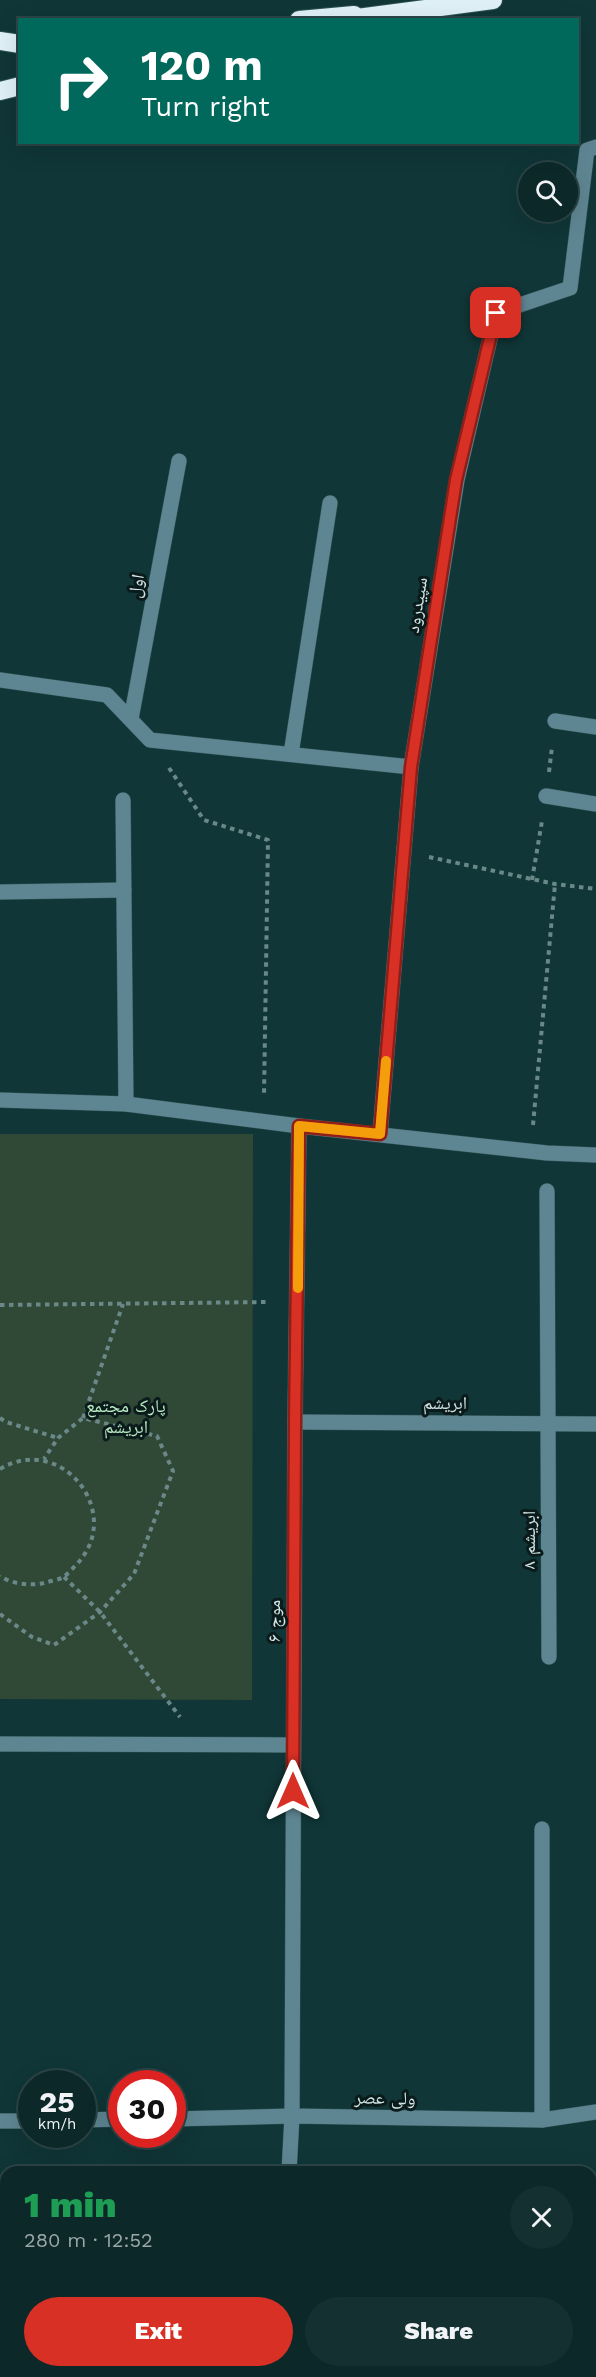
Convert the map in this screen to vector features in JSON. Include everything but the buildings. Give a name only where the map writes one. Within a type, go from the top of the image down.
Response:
[{"type":"highway","points":[[356,18],[493,0]]},
{"type":"highway","points":[[321,18],[418,9]]},
{"type":"highway","points":[[0,41],[18,44]]},
{"type":"highway","points":[[0,91],[18,86]]},
{"type":"street","name":"سپیدرود","points":[[380,1134],[411,767],[456,480],[496,313],[570,288],[587,150],[596,147]]},
{"type":"street","name":"اول","points":[[131,719],[179,461]]},
{"type":"street","points":[[291,754],[330,503]]},
{"type":"street","points":[[0,680],[107,695],[150,740],[411,767]]},
{"type":"street","points":[[555,721],[596,728]]},
{"type":"street","points":[[546,796],[596,804]]},
{"type":"street","points":[[123,800],[126,1104]]},
{"type":"street","points":[[0,892],[124,890]]},
{"type":"street","points":[[0,1100],[126,1104],[299,1126],[596,1155]]},
{"type":"street","name":"موج ۶","points":[[289,2166],[292,2116],[295,1422],[299,1126]]},
{"type":"street","name":"ابریشم ۸","points":[[548,1191],[549,1658]]},
{"type":"street","name":"ابریشم","points":[[295,1422],[596,1424]]},
{"type":"street","points":[[0,1744],[293,1745]]},
{"type":"street","points":[[542,1829],[542,2120]]},
{"type":"street","name":"ولی عصر","points":[[186,2119],[292,2116],[542,2120],[596,2112]]},
{"type":"street","points":[[0,2121],[18,2121]]},
{"type":"path","points":[[150,740],[204,820],[268,840],[264,1121]]},
{"type":"path","points":[[404,852],[555,884],[596,889]]},
{"type":"path","points":[[531,1150],[555,884]]},
{"type":"path","points":[[0,1305],[298,1302]]},
{"type":"path","points":[[44,1460],[58,1438],[83,1418],[123,1304]]},
{"type":"path","points":[[0,1418],[6,1422],[58,1438]]},
{"type":"path","points":[[0,1614],[32,1637],[54,1645],[100,1612],[134,1574],[172,1471],[157,1436],[83,1418]]},
{"type":"path","points":[[0,1469],[13,1461],[44,1460],[71,1472],[90,1497],[95,1527],[85,1555],[64,1577],[34,1585],[5,1580],[0,1576]]},
{"type":"path","points":[[64,1577],[100,1612],[201,1744]]},
{"type":"green space","name":"پارک مجتمع ابریشم","points":[[0,1134],[253,1134],[252,1700],[0,1699]]},
{"type":"slow traffic","points":[[298,1288],[299,1126],[380,1134],[386,1061]]},
{"type":"route","points":[[293,1791],[299,1126],[380,1134],[411,767],[456,480],[496,313]]}]
